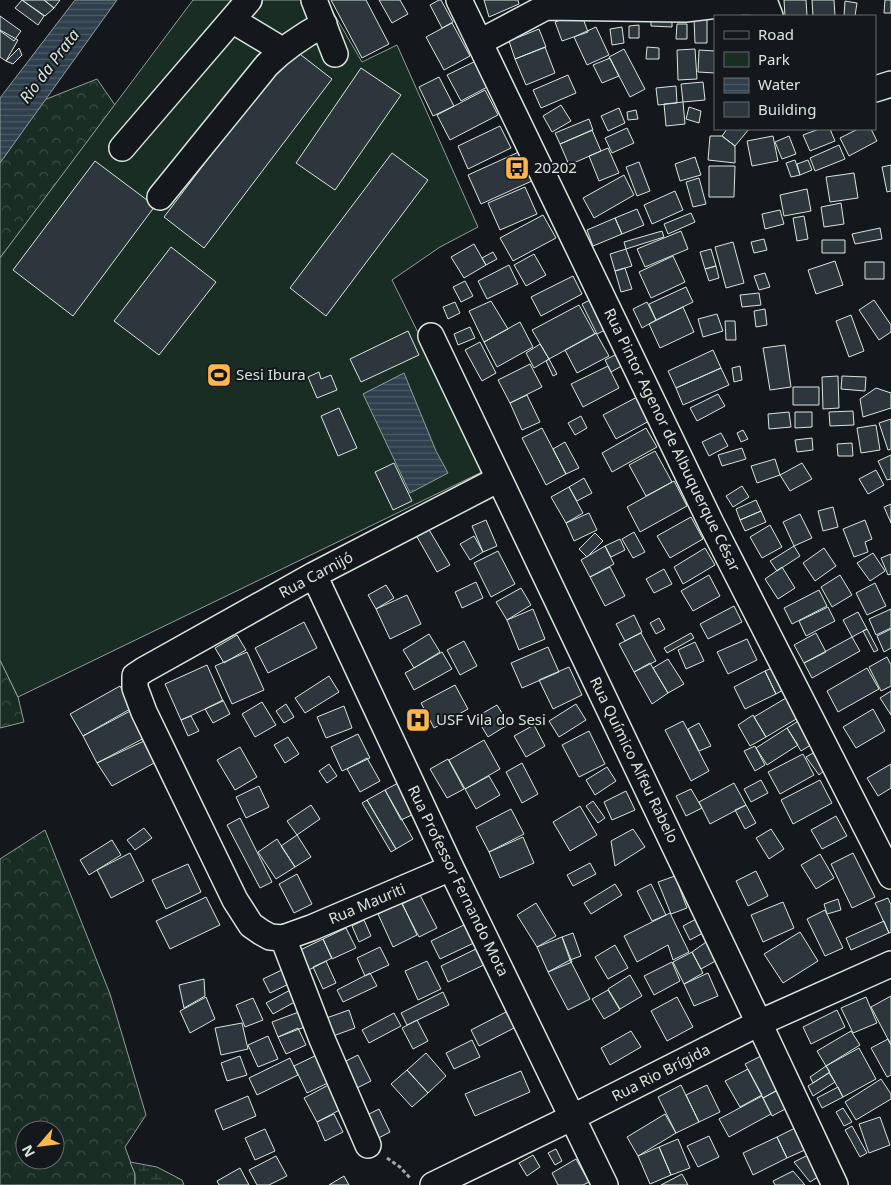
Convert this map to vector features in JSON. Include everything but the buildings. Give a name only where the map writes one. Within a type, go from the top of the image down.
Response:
[{"type":"street","points":[[122,148],[248,0]]},
{"type":"street","points":[[314,0],[335,54]]},
{"type":"street","name":"Rua Pintor Agenor de Albuquerque César","points":[[459,0],[710,523],[891,876]]},
{"type":"street","points":[[480,42],[546,7],[685,9],[750,2],[765,3],[770,15]]},
{"type":"street","points":[[232,20],[282,50]]},
{"type":"street","points":[[160,197],[266,66],[282,50],[300,37],[324,24]]},
{"type":"street","points":[[876,89],[891,84]]},
{"type":"street","name":"Rua Químico Alfeu Rabelo","points":[[431,336],[835,1185]]},
{"type":"street","name":"Rua Carnijó","points":[[283,938],[270,937],[261,932],[251,925],[242,912],[144,712],[134,688],[135,676],[314,575],[499,479]]},
{"type":"street","name":"Rua Professor Fernando Mota","points":[[314,575],[451,868],[605,1185]]},
{"type":"street","name":"Rua Mauriti","points":[[283,938],[451,868]]},
{"type":"street","points":[[283,938],[322,1039],[368,1145]]},
{"type":"street","name":"Rua Rio Brígida","points":[[422,1182],[573,1118],[759,1022],[891,964]]},
{"type":"path","points":[[368,1145],[422,1182]]},
{"type":"green space","name":"Sesi Ibura","points":[[193,0],[326,0],[362,62],[397,45],[478,227],[440,247],[392,280],[486,470],[18,697],[0,660],[0,258]]},
{"type":"green space","points":[[97,79],[115,105],[0,258],[0,163],[44,100]]},
{"type":"green space","points":[[0,660],[18,697],[24,722],[0,728]]},
{"type":"green space","points":[[45,830],[110,994],[146,1115],[125,1147],[135,1174],[135,1185],[0,1185],[0,859]]},
{"type":"green space","points":[[130,1162],[157,1167],[182,1180],[184,1185],[135,1185],[135,1174]]},
{"type":"water","name":"Rio da Prata","points":[[75,0],[117,0],[0,163],[0,98]]},
{"type":"water","points":[[404,373],[436,451],[448,473],[410,493],[363,394]]},
{"type":"place","name":"20202","points":[[517,168]]},
{"type":"place","name":"Sesi Ibura","points":[[219,375]]},
{"type":"place","name":"USF Vila do Sesi","points":[[418,720]]}]
